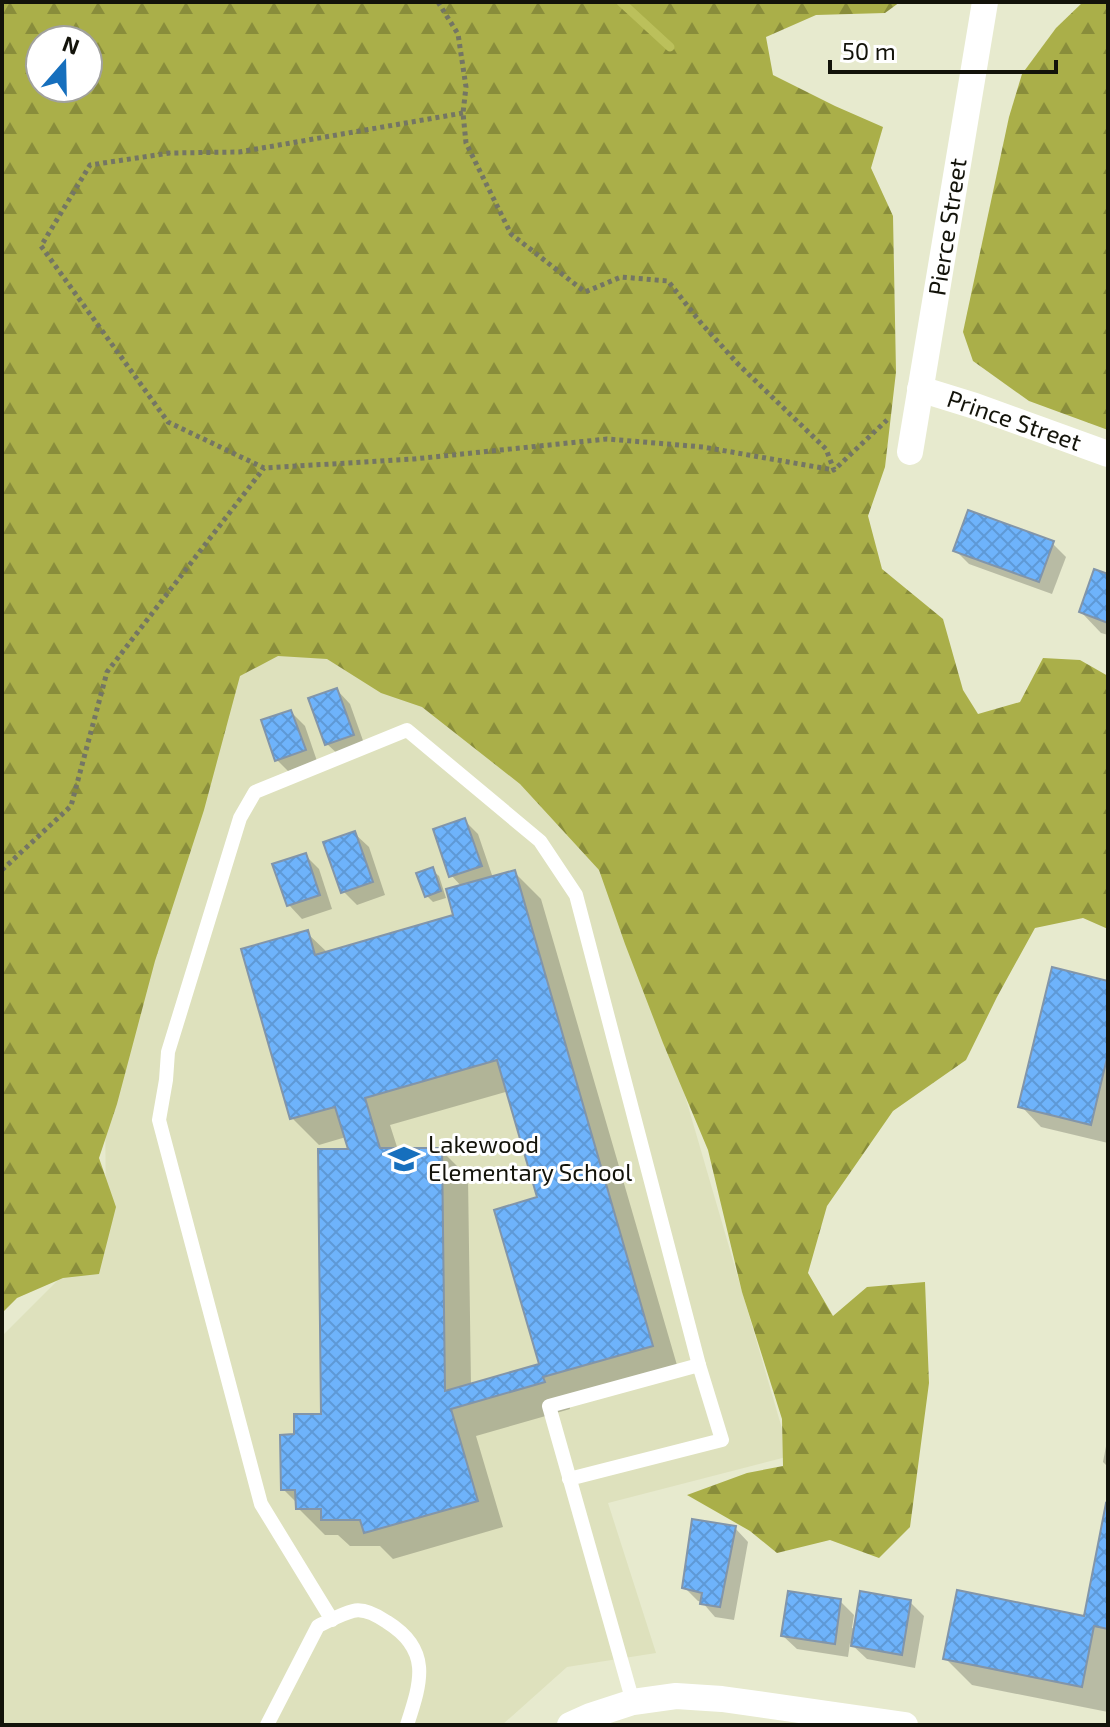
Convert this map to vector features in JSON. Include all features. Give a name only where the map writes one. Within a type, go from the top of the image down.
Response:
[{"type":"street","name":"Pierce Street","points":[[910,452],[985,2]]},
{"type":"street","name":"Prince Street","points":[[920,389],[1108,454]]},
{"type":"street","points":[[570,1725],[633,1702],[676,1696],[722,1699],[905,1725]]},
{"type":"lane","points":[[332,1620],[261,1504],[159,1120],[168,1052],[240,818],[255,792],[407,730],[540,841],[576,895],[699,1365],[722,1440],[569,1479]]},
{"type":"lane","points":[[633,1702],[549,1406],[699,1365]]},
{"type":"lane","points":[[267,1725],[318,1626],[356,1610],[376,1615],[400,1630],[416,1649],[420,1669],[416,1698],[407,1725]]},
{"type":"path","points":[[438,2],[458,34],[466,87],[463,113],[466,143],[511,234],[585,292],[621,277],[668,281],[738,364],[826,449],[834,470]]},
{"type":"path","points":[[463,113],[239,152],[170,153],[90,165],[41,246],[168,422],[264,468],[414,459],[607,439],[703,447],[834,470]]},
{"type":"path","points":[[834,470],[920,389]]},
{"type":"path","points":[[2,870],[71,806],[107,672],[264,468]]},
{"type":"shaded area","name":"Lakewood Elementary School","points":[[342,617],[621,876],[790,1456],[608,1503],[656,1653],[567,1667],[502,1725],[2,1725],[2,1336],[106,1232],[105,1086],[241,649]]},
{"type":"green space","points":[[2,2],[900,2],[885,13],[816,15],[766,37],[773,75],[883,127],[871,168],[893,216],[896,372],[885,467],[868,516],[882,569],[943,619],[963,690],[978,714],[1020,702],[1043,658],[1080,660],[1108,676],[1108,929],[1083,918],[1035,928],[966,1060],[893,1111],[827,1206],[808,1273],[833,1316],[867,1287],[925,1282],[929,1383],[910,1527],[879,1558],[830,1540],[777,1553],[750,1531],[687,1495],[747,1473],[783,1466],[782,1419],[742,1292],[708,1150],[663,1043],[599,870],[520,784],[422,707],[381,693],[327,659],[278,656],[240,676],[204,810],[155,961],[117,1104],[99,1158],[116,1207],[99,1274],[63,1278],[17,1298],[2,1313]]},
{"type":"green space","points":[[1083,2],[1108,2],[1108,430],[1029,401],[973,361],[963,332],[1009,117],[1022,74],[1056,28]]},
{"type":"building","points":[[968,510],[1054,541],[1039,582],[953,551]]},
{"type":"building","points":[[1094,569],[1108,574],[1108,623],[1079,612]]},
{"type":"building","points":[[337,688],[354,735],[325,745],[308,698]]},
{"type":"building","points":[[291,710],[306,750],[275,761],[261,720]]},
{"type":"building","points":[[465,818],[482,866],[449,877],[433,829]]},
{"type":"building","points":[[355,831],[373,882],[341,893],[323,842]]},
{"type":"building","points":[[306,853],[320,895],[287,906],[272,864]]},
{"type":"building","points":[[433,867],[441,891],[425,897],[416,873]]},
{"type":"building","points":[[515,870],[653,1346],[543,1377],[545,1382],[451,1409],[478,1501],[364,1533],[360,1520],[321,1520],[321,1509],[296,1509],[295,1490],[281,1490],[280,1435],[294,1434],[294,1414],[321,1414],[318,1149],[348,1149],[335,1107],[290,1119],[241,949],[308,930],[315,955],[453,915],[446,889]],"holes":[[[497,1060],[537,1197],[494,1210],[539,1364],[445,1391],[442,1148],[380,1148],[365,1098]]]},
{"type":"building","points":[[1052,967],[1108,981],[1108,1054],[1091,1125],[1018,1107]]},
{"type":"building","points":[[1106,1503],[1108,1629],[1094,1626],[1082,1687],[943,1659],[957,1590],[1084,1616]]},
{"type":"building","points":[[692,1519],[736,1526],[720,1607],[700,1604],[702,1593],[682,1588]]},
{"type":"building","points":[[788,1591],[841,1599],[835,1644],[781,1636]]},
{"type":"building","points":[[860,1591],[911,1600],[902,1655],[851,1646]]},
{"type":"waterway","points":[[621,2],[670,47]]},
{"type":"place","name":"Lakewood Elementary School","points":[[404,1159]]}]
